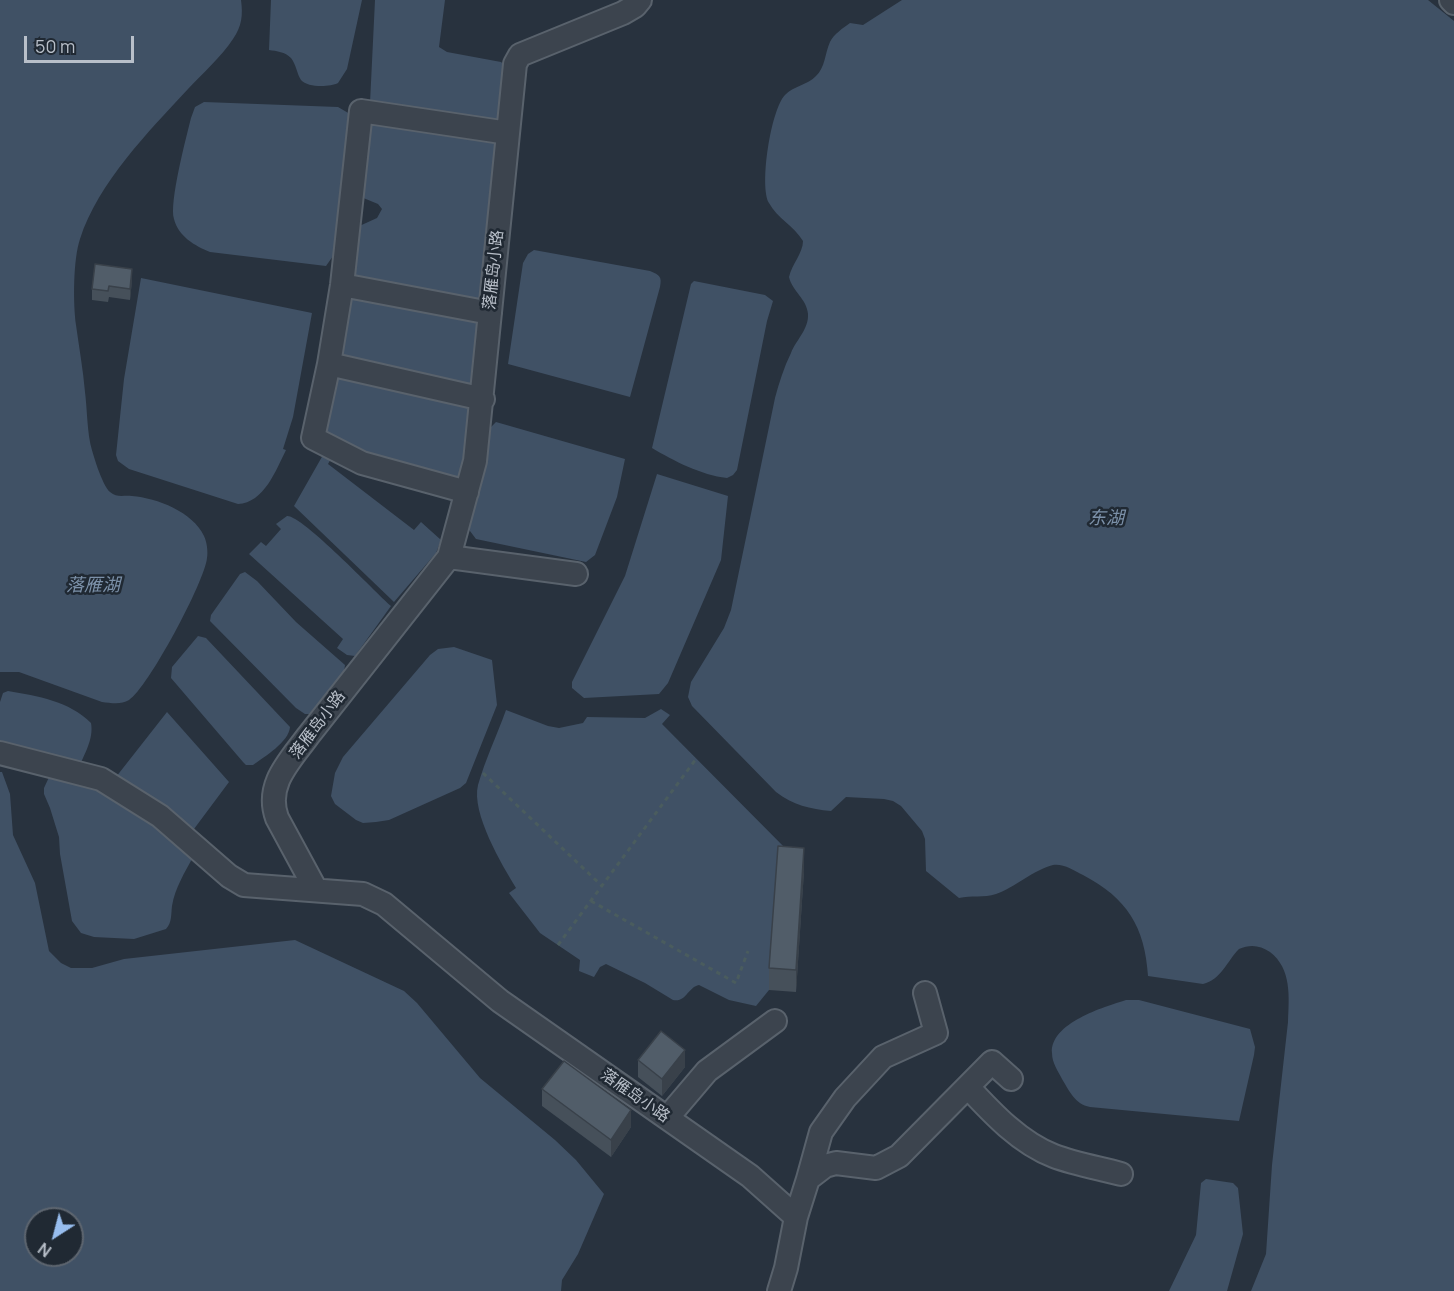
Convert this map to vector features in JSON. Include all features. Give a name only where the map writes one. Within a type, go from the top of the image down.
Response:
[{"type":"street","name":"落雁岛小路","points":[[640,0],[623,13],[520,55],[515,64],[475,461],[449,557],[287,765],[274,790],[273,807],[316,890],[363,894],[384,904],[515,1013],[750,1176],[796,1217]]},
{"type":"street","points":[[467,492],[362,463],[313,438],[342,285],[361,111],[508,133]]},
{"type":"street","points":[[342,285],[490,313]]},
{"type":"street","points":[[328,364],[483,399]]},
{"type":"street","points":[[449,557],[576,574]]},
{"type":"street","points":[[0,753],[101,779],[111,784],[160,816],[229,876],[244,885],[316,890]]},
{"type":"street","points":[[779,1291],[796,1217],[821,1132],[845,1098],[882,1058],[936,1033],[925,993]]},
{"type":"street","points":[[667,1118],[707,1071],[775,1021]]},
{"type":"street","points":[[808,1179],[831,1163],[876,1168],[893,1161],[992,1062],[1011,1079]]},
{"type":"street","points":[[968,1087],[1000,1122],[1047,1152],[1058,1158],[1121,1174]]},
{"type":"path","points":[[558,945],[696,759]]},
{"type":"path","points":[[483,773],[602,886]]},
{"type":"path","points":[[591,901],[736,983],[748,951]]},
{"type":"water","name":"落雁湖","points":[[0,0],[241,0],[241,20],[233,39],[141,140],[112,178],[88,218],[76,258],[75,316],[90,442],[101,476],[107,488],[115,495],[142,497],[163,503],[183,513],[199,527],[207,547],[207,558],[197,588],[162,656],[138,691],[123,703],[102,702],[19,672],[0,672]]},
{"type":"water","points":[[271,0],[362,0],[347,69],[338,83],[319,86],[304,83],[291,58],[284,53],[269,50]]},
{"type":"water","points":[[375,0],[445,0],[439,47],[447,52],[501,62],[505,66],[501,116],[498,121],[370,103]]},
{"type":"water","name":"东湖","points":[[902,0],[1428,0],[1454,21],[1454,1291],[1251,1291],[1266,1254],[1272,1165],[1288,1022],[1289,993],[1286,975],[1270,952],[1255,946],[1239,949],[1215,979],[1203,984],[1148,976],[1143,943],[1138,929],[1122,904],[1098,884],[1060,865],[1046,867],[996,894],[959,898],[926,871],[925,839],[922,831],[901,806],[884,799],[846,797],[831,811],[809,808],[789,800],[776,792],[692,706],[688,697],[691,682],[724,628],[731,610],[775,398],[786,364],[808,319],[805,304],[789,277],[803,241],[772,208],[766,194],[766,165],[775,115],[785,95],[819,73],[830,42],[839,31],[850,23],[863,25]]},
{"type":"water","points":[[204,102],[338,107],[350,114],[353,120],[333,256],[326,266],[210,252],[193,243],[179,230],[173,211],[179,170],[195,107]]},
{"type":"water","points":[[367,123],[497,136],[483,301],[350,275],[355,228],[377,218],[382,209],[378,204],[361,197]]},
{"type":"water","points":[[534,250],[650,271],[660,277],[660,287],[630,397],[508,364],[523,263],[528,254]]},
{"type":"water","points":[[141,278],[312,313],[293,417],[283,449],[286,450],[262,492],[247,502],[238,504],[129,469],[118,461],[116,455],[124,379]]},
{"type":"water","points":[[694,281],[765,295],[773,301],[737,470],[727,478],[698,471],[652,448],[691,284]]},
{"type":"water","points":[[350,295],[481,318],[472,388],[340,360]]},
{"type":"water","points":[[334,373],[474,406],[468,459],[459,479],[366,456],[326,438],[319,423]]},
{"type":"water","points":[[496,422],[625,459],[617,497],[595,555],[586,562],[476,539],[467,527],[483,478],[491,427]]},
{"type":"water","points":[[323,455],[333,455],[328,464],[414,530],[421,522],[441,540],[436,553],[394,602],[294,506]]},
{"type":"water","points":[[657,474],[728,496],[721,560],[668,683],[659,694],[584,698],[572,688],[572,682],[625,576]]},
{"type":"water","points":[[287,516],[295,519],[322,540],[391,606],[355,656],[347,655],[337,648],[343,639],[249,554],[261,542],[266,546],[281,529],[276,524]]},
{"type":"water","points":[[245,572],[257,581],[296,622],[345,665],[344,672],[313,714],[305,714],[296,708],[210,621],[211,615],[240,574]]},
{"type":"water","points":[[198,636],[206,638],[290,727],[289,733],[281,744],[253,765],[246,765],[243,762],[171,678],[172,667]]},
{"type":"water","points":[[454,647],[492,660],[497,705],[466,783],[460,788],[389,820],[363,823],[356,820],[335,804],[331,796],[335,773],[343,757],[430,655],[438,649]]},
{"type":"water","points":[[8,691],[63,705],[73,709],[91,723],[90,741],[78,769],[0,746],[0,702],[3,693]]},
{"type":"water","points":[[661,709],[670,715],[662,724],[796,859],[778,869],[769,990],[756,1006],[729,1000],[699,985],[681,999],[673,1000],[606,964],[600,967],[594,977],[579,971],[580,960],[540,933],[509,893],[516,888],[483,824],[477,797],[478,785],[506,710],[559,728],[583,723],[587,717],[645,718]]},
{"type":"water","points":[[167,712],[229,782],[194,829],[116,777]]},
{"type":"water","points":[[0,772],[2,772],[10,794],[13,835],[35,883],[49,951],[61,963],[71,968],[92,968],[124,959],[295,940],[404,991],[417,1003],[480,1078],[555,1140],[576,1160],[604,1194],[578,1254],[562,1280],[561,1291],[0,1291]]},
{"type":"water","points":[[50,775],[91,787],[125,804],[193,857],[175,893],[170,921],[166,929],[134,939],[94,937],[81,933],[72,921],[59,837],[44,794],[44,788]]},
{"type":"water","points":[[1126,1000],[1139,1000],[1250,1029],[1255,1047],[1239,1121],[1090,1107],[1073,1097],[1054,1064],[1052,1053],[1054,1042],[1060,1033],[1080,1018]]},
{"type":"water","points":[[1206,1179],[1233,1183],[1238,1188],[1243,1234],[1227,1291],[1169,1291],[1196,1235],[1201,1183]]},
{"type":"building","points":[[95,264],[132,269],[130,289],[109,286],[108,291],[92,289]]},
{"type":"building","points":[[778,846],[804,848],[796,970],[769,968]]},
{"type":"building","points":[[661,1031],[685,1050],[662,1079],[638,1060]]},
{"type":"building","points":[[564,1061],[631,1110],[611,1140],[542,1089]]}]
